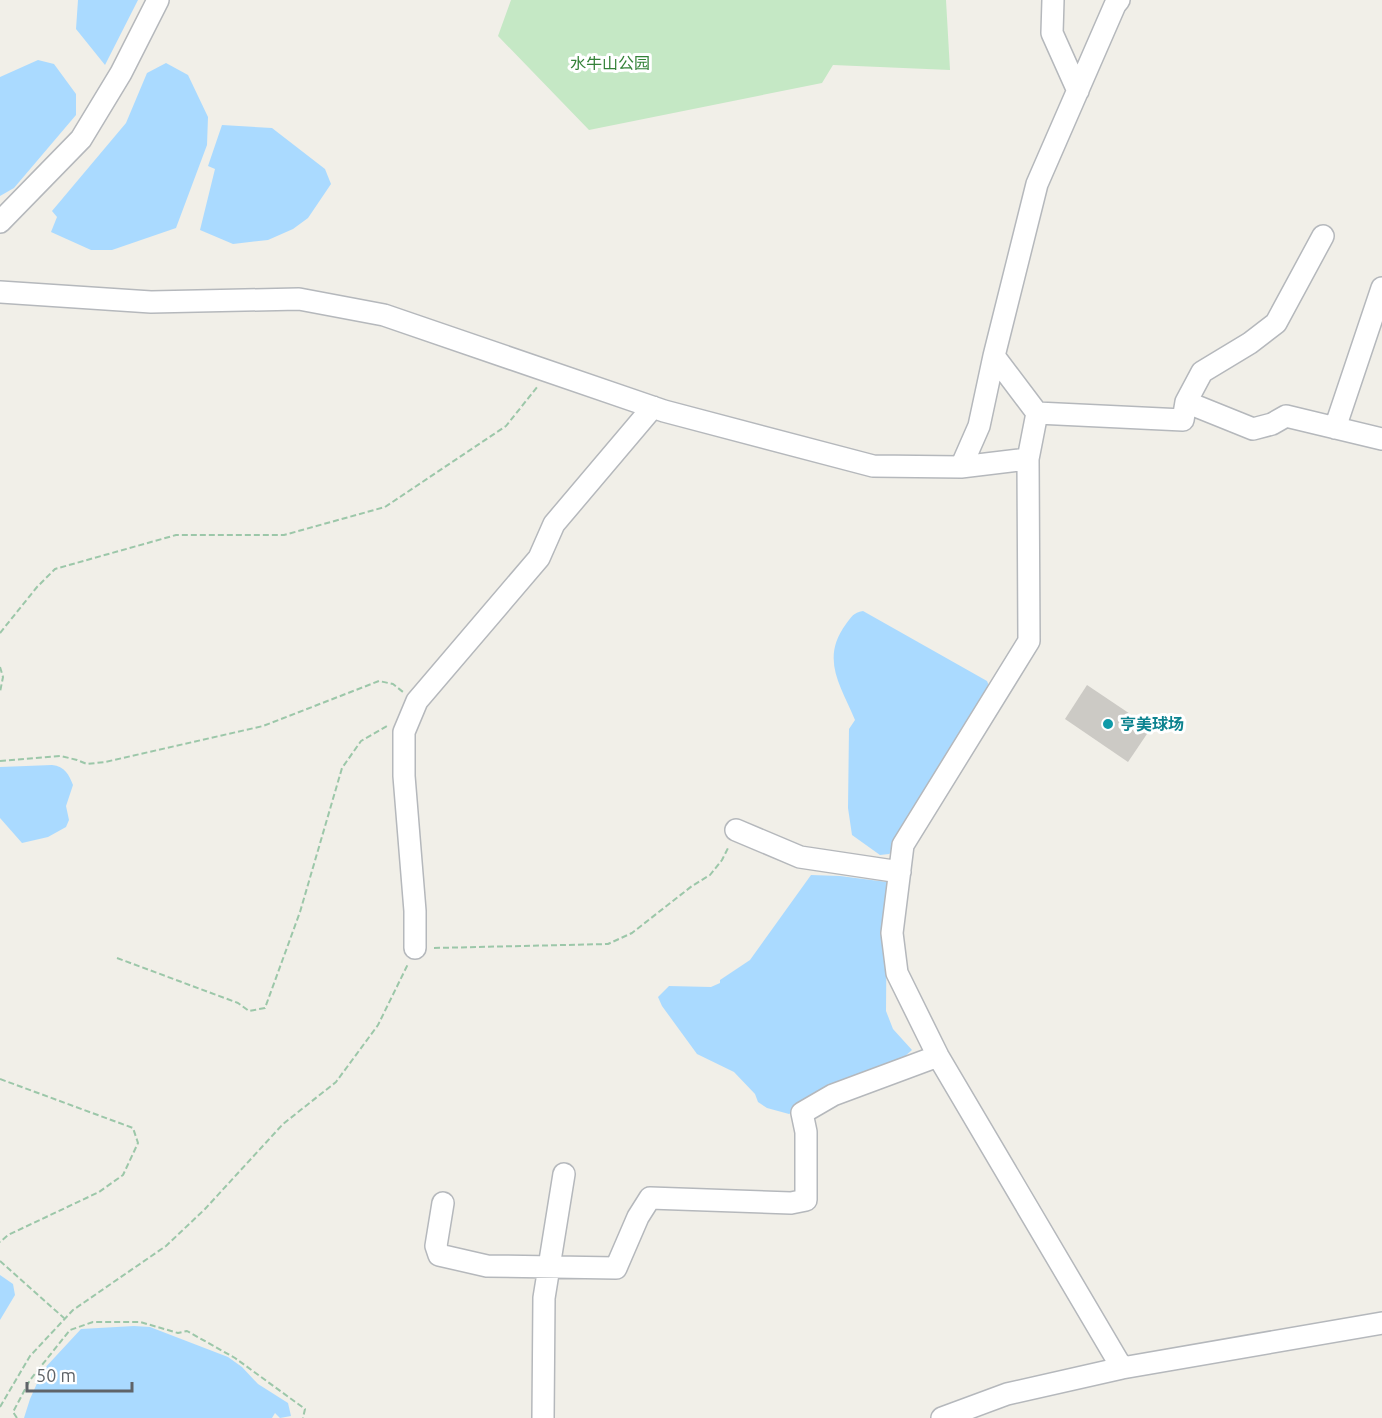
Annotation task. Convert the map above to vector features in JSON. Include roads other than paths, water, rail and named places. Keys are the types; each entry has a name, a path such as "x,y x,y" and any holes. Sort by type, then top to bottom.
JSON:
{"street":[{"path":"0,222 81,139 121,73 158,0"},
{"path":"1053,0 1052,33 1078,91"},
{"path":"961,467 980,426 994,356 1037,184 1119,0"},
{"path":"1037,413 1183,420 1186,402 1202,372 1250,343 1276,323 1323,236"},
{"path":"1335,428 1382,288"},
{"path":"0,292 151,302 299,299 384,315 653,407 873,466 961,467 1028,459"},
{"path":"994,356 1037,413 1028,459 1029,641 903,845 892,933 897,973 938,1056 1122,1368"},
{"path":"1186,402 1253,429 1272,424 1286,416 1382,439"},
{"path":"415,948 415,911 404,776 405,732 415,706 539,558 554,524 653,407"},
{"path":"736,830 800,857 900,872"},
{"path":"443,1203 436,1246 439,1256 487,1266 616,1268 638,1217 650,1198 791,1203 806,1200 806,1132 802,1113 833,1095 938,1056"},
{"path":"543,1418 544,1298 564,1174"},
{"path":"942,1418 1007,1394 1122,1368 1382,1323"}],"water":[{"path":"78,0 138,0 105,65 76,29"},
{"path":"38,60 54,64 76,94 76,115 14,188 0,196 0,77"},
{"path":"166,63 188,75 208,117 207,145 176,228 112,250 91,250 51,232 57,217 52,211 126,123 147,73"},
{"path":"222,125 272,128 325,169 331,184 308,218 293,229 268,240 233,244 200,230 215,169 208,166"},
{"path":"863,611 987,681 992,693 897,848 889,854 880,855 852,835 848,808 849,729 855,720 839,684 834,661 834,649 838,637 851,617"},
{"path":"52,765 63,769 73,785 66,806 69,820 66,827 48,837 22,843 0,818 0,767"},
{"path":"811,875 887,882 886,1011 893,1029 912,1050 903,1058 789,1114 767,1108 758,1102 755,1094 734,1072 697,1054 658,997 669,986 711,987 720,983 720,980 750,960"},
{"path":"0,1275 13,1284 15,1295 0,1320"},
{"path":"150,1327 228,1357 242,1367 258,1384 288,1403 291,1416 280,1418 275,1413 272,1418 24,1418 43,1370 81,1329"}],"place":[{"name":"亨美球场","path":"1108,724"}],"park label":[{"name":"水牛山公园","path":"610,63"}]}
